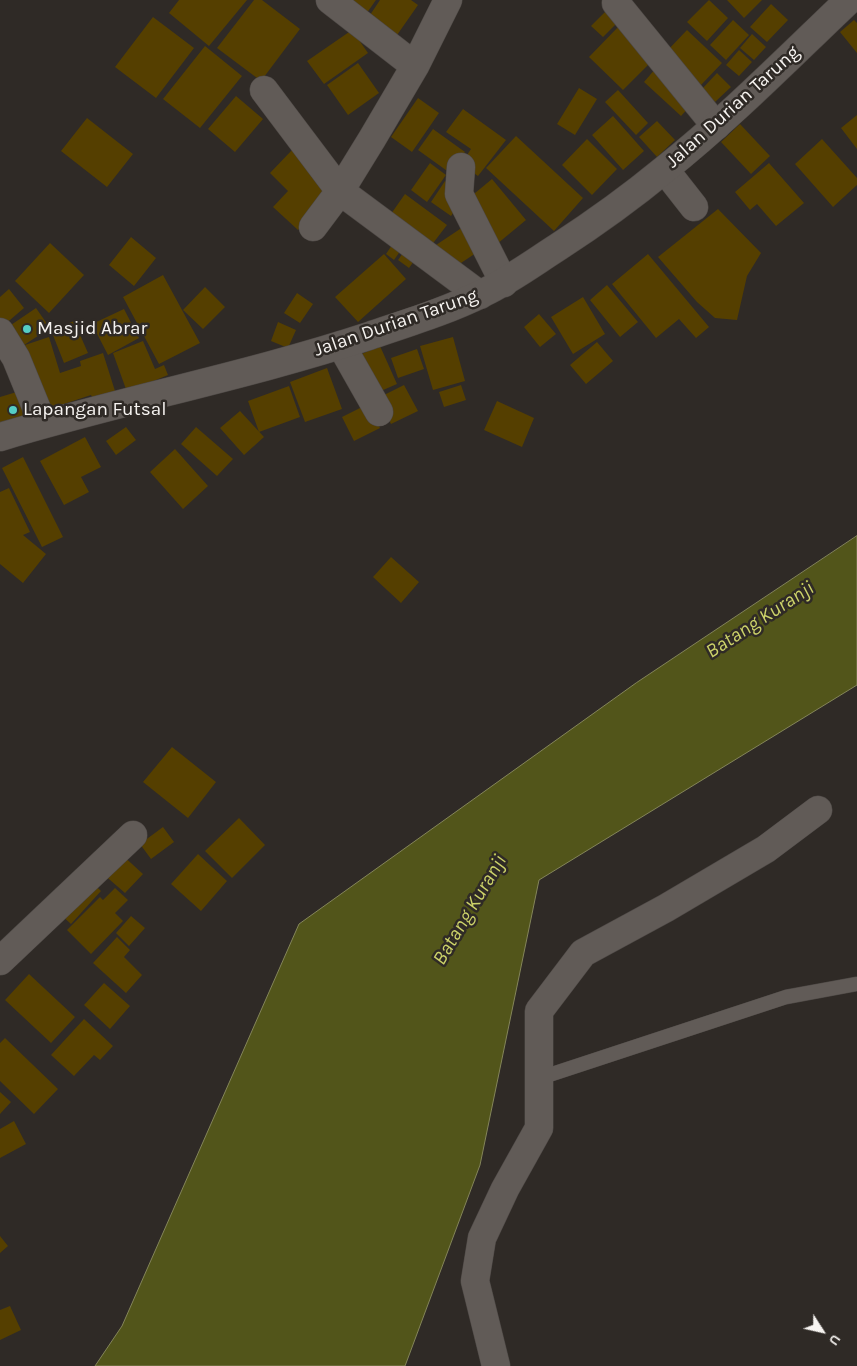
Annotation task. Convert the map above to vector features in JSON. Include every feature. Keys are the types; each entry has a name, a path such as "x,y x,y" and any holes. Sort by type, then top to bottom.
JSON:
{"street":[{"path":"330,0 415,66"},
{"path":"313,227 340,192 415,66 448,0"},
{"name":"Jalan Durian Tarung","path":"0,437 43,424 221,380 341,345 415,321 480,295 504,283 589,226 665,170 716,126 849,0"},
{"path":"616,3 716,126"},
{"path":"264,90 340,192 480,295"},
{"path":"461,168 459,194 504,283"},
{"path":"665,170 694,207"},
{"path":"0,332 16,358 43,424"},
{"path":"341,345 379,412"},
{"path":"496,1366 475,1281 482,1238 505,1189 539,1128 540,1011 582,953 666,908 766,849 818,810"},
{"path":"0,961 133,835"}],"lane":[{"path":"540,1078 786,997 857,984"}],"water":[{"name":"Batang Kuranji","path":"857,536 857,685 539,880 480,1165 405,1366 95,1366 122,1326 299,924 636,683"}],"building":[{"path":"179,0 247,0 209,46 169,13"},
{"path":"254,0 262,0 300,29 261,81 217,48"},
{"path":"344,0 376,0 364,17"},
{"path":"380,0 411,0 418,5 395,38 368,18"},
{"path":"709,0 728,18 707,41 687,22"},
{"path":"727,0 762,0 744,18"},
{"path":"771,4 788,20 767,42 750,27"},
{"path":"607,10 618,22 603,37 591,26"},
{"path":"153,17 194,48 156,98 115,67"},
{"path":"733,20 749,35 726,60 710,45"},
{"path":"854,20 857,23 857,53 840,32"},
{"path":"620,25 654,59 623,90 589,57"},
{"path":"352,30 368,53 324,84 307,61"},
{"path":"687,30 722,63 701,85 666,52"},
{"path":"752,34 766,47 754,60 740,48"},
{"path":"205,46 242,76 200,128 163,99"},
{"path":"739,50 752,62 739,76 726,65"},
{"path":"358,63 379,93 348,115 327,85"},
{"path":"656,68 694,102 681,116 644,82"},
{"path":"717,73 731,87 715,102 702,89"},
{"path":"579,88 597,99 575,135 557,124"},
{"path":"618,90 648,123 636,135 605,102"},
{"path":"236,96 263,119 235,152 208,129"},
{"path":"418,98 439,113 412,152 391,137"},
{"path":"463,109 506,140 478,176 461,164 471,149 446,132"},
{"path":"857,115 857,149 841,128"},
{"path":"613,116 644,151 623,170 592,135"},
{"path":"87,118 133,154 107,187 61,151"},
{"path":"657,121 675,140 657,157 639,137"},
{"path":"740,124 770,156 751,174 721,142"},
{"path":"433,129 465,152 450,173 418,150"},
{"path":"516,136 583,198 554,231 486,168"},
{"path":"587,139 617,169 592,195 562,165"},
{"path":"822,139 857,178 857,185 833,207 795,164"},
{"path":"292,150 335,190 298,230 273,207 288,191 270,173"},
{"path":"430,163 446,175 427,202 411,190"},
{"path":"769,163 804,203 776,226 757,204 750,210 735,192"},
{"path":"492,179 526,220 497,244 463,203"},
{"path":"445,181 457,189 461,202 451,216 431,202"},
{"path":"405,194 447,225 427,251 386,221"},
{"path":"718,209 761,253 747,276 737,320 715,318 697,302 658,257"},
{"path":"466,225 482,249 452,269 436,245"},
{"path":"131,237 156,258 134,286 109,265"},
{"path":"50,243 84,275 49,313 15,281"},
{"path":"392,245 401,250 394,260 386,254"},
{"path":"407,247 419,254 409,268 398,260"},
{"path":"384,254 406,279 358,322 335,297"},
{"path":"648,254 709,327 696,338 679,319 656,338 612,284"},
{"path":"163,275 200,343 159,364 123,297"},
{"path":"607,285 638,322 620,337 590,300"},
{"path":"205,287 225,307 203,329 183,310"},
{"path":"9,289 24,308 3,326 0,322 0,297"},
{"path":"297,293 313,304 300,323 284,313"},
{"path":"583,297 605,334 573,354 551,317"},
{"name":"Masjid Abrar","path":"36,308 50,328 18,349 5,329"},
{"path":"124,309 139,338 108,355 92,324"},
{"path":"539,314 556,334 540,347 524,327"},
{"path":"74,321 88,353 64,363 51,330"},
{"path":"278,322 296,330 288,348 271,341"},
{"path":"49,337 60,373 81,366 80,361 103,353 115,391 93,399 91,395 43,411 36,379 25,345"},
{"path":"453,337 465,381 433,390 420,346"},
{"path":"143,341 155,369 164,365 168,375 127,392 113,353"},
{"path":"597,342 613,361 586,384 570,365"},
{"path":"380,346 397,384 374,394 357,356"},
{"path":"417,349 424,369 398,378 391,358"},
{"path":"327,368 342,409 305,422 290,382"},
{"path":"404,385 418,411 391,424 378,398"},
{"path":"461,385 466,400 444,407 439,392"},
{"path":"289,386 300,417 259,432 248,401"},
{"name":"Lapangan Futsal","path":"20,391 29,423 0,432 0,397"},
{"path":"497,401 534,418 522,447 484,430"},
{"path":"368,404 380,428 354,441 342,417"},
{"path":"240,411 264,437 244,455 220,428"},
{"path":"126,427 136,440 116,455 106,441"},
{"path":"196,427 233,459 217,476 181,444"},
{"path":"85,437 101,467 81,477 89,492 64,505 40,461"},
{"path":"175,449 208,486 183,509 150,472"},
{"path":"23,457 63,537 42,547 2,468"},
{"path":"9,488 30,532 23,535 46,554 23,583 0,564 0,492"},
{"path":"391,557 419,582 401,603 373,577"},
{"path":"172,747 216,782 188,818 143,782"},
{"path":"239,818 265,845 232,878 205,851"},
{"path":"163,827 174,842 151,859 140,844"},
{"path":"120,853 143,874 125,893 102,873"},
{"path":"198,854 227,881 201,911 171,884"},
{"path":"91,881 101,891 71,924 60,914"},
{"path":"115,888 128,900 115,913 123,921 91,954 67,930 100,897 103,900"},
{"path":"131,916 145,928 129,946 116,933"},
{"path":"117,937 130,950 124,957 142,975 126,993 93,963"},
{"path":"29,974 75,1017 51,1043 5,1000"},
{"path":"104,983 130,1006 110,1029 84,1005"},
{"path":"84,1019 113,1046 100,1060 94,1055 74,1076 51,1055"},
{"path":"5,1038 58,1089 34,1114 0,1081 0,1043"},
{"path":"0,1092 11,1102 0,1114"},
{"path":"14,1121 26,1144 0,1158 0,1129"},
{"path":"0,1236 8,1246 0,1253"},
{"path":"10,1306 21,1330 0,1340 0,1310"}],"place":[{"name":"Masjid Abrar","path":"27,329"},
{"name":"Lapangan Futsal","path":"13,410"}]}
